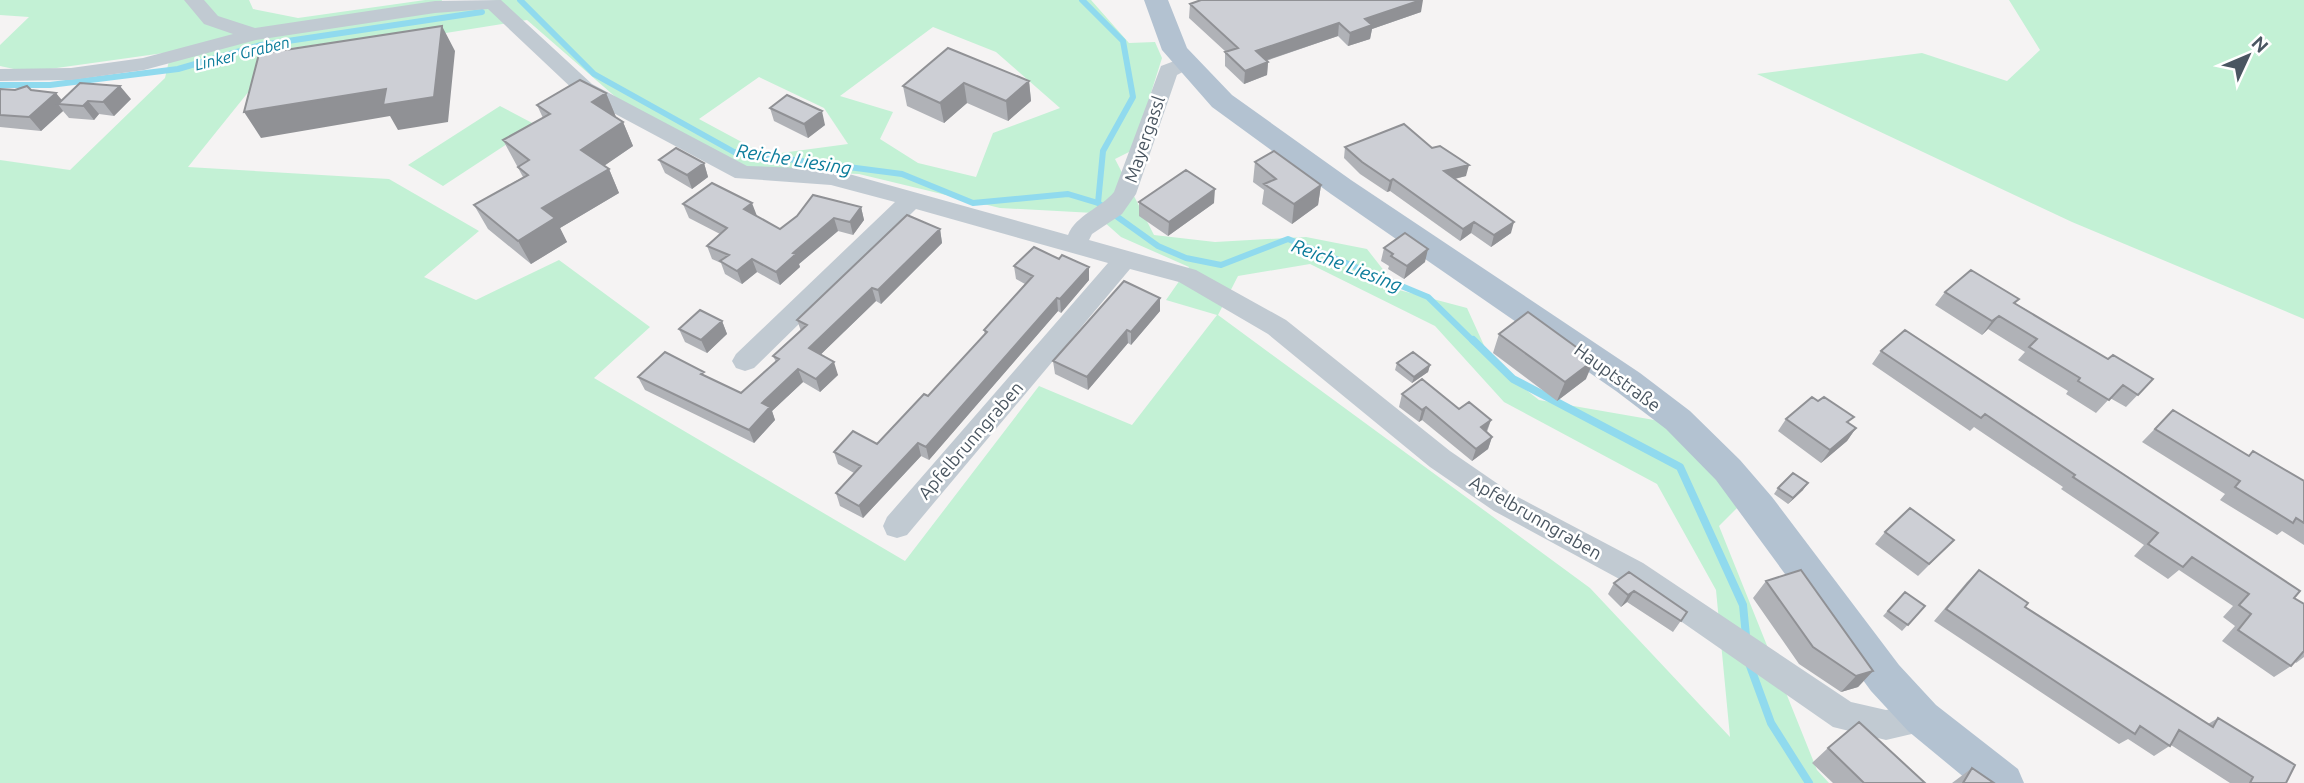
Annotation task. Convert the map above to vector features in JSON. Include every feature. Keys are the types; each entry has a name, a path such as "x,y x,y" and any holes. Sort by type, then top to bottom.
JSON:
{"main road":[{"name":"Hauptstraße","path":"1156,0 1169,38 1185,62 1222,101 1628,382 1678,420 1728,470 1854,639 1922,718 2003,783"}],"street":[{"path":"194,0 211,20 254,34"},
{"name":"Apfelbrunngraben","path":"254,34 435,7 493,3 584,89 734,169 755,174 831,177 1187,276 1277,327 1461,474 1504,503 1633,572 1843,716 1886,725 1922,718"},
{"path":"0,75 71,74 144,64 254,34"},
{"name":"Mayergassl","path":"1075,246 1082,229 1114,208 1125,194 1168,71 1185,62"},
{"path":"746,361 911,200"},
{"name":"Apfelbrunngraben","path":"897,526 1125,259"}],"green space":[{"path":"0,0 249,0 253,9 298,18 425,0 442,0 439,11 496,0 1091,0 1129,43 1155,42 1162,58 1133,150 1115,159 1154,235 1215,242 1306,237 1367,249 1399,290 1467,308 1492,363 1539,400 1660,421 1711,464 1737,508 1719,526 1817,770 1829,783 0,783 0,160 70,170 165,78 171,52 28,72 0,66 0,45 29,17 0,15","holes":["527,20 619,100 747,169 859,174 1000,208 1094,213 1121,237 1189,267 1166,300 1217,315 1132,425 1039,386 905,561 594,378 650,327 559,260 476,300 424,277 479,231 389,179 188,167 283,49 358,39 358,47","933,27 996,52 1060,108 993,133 976,177 918,163 880,139 893,112 840,96","759,77 824,108 848,144 766,155 699,119","1310,264 1435,326 1504,402 1657,484 1716,590 1730,737 1590,588 1218,315 1238,276"]},
{"path":"2009,0 2304,0 2304,319 2072,222 1757,74 1922,53 2007,81 2040,50"},
{"path":"500,106 536,125 443,186 408,165"}],"building":[{"path":"1201,0 1421,0 1365,19 1372,25 1350,33 1339,23 1256,51 1268,62 1245,71 1225,52 1238,48 1190,4"},
{"path":"442,26 434,97 383,105 386,89 244,112 259,54"},
{"path":"948,48 1029,81 1006,101 964,83 940,103 903,86"},
{"path":"580,80 606,93 592,102 623,122 581,150 609,169 542,208 555,218 518,241 474,205 528,175 518,167 529,160 503,140 550,114 537,105"},
{"path":"80,83 120,86 103,102 88,101 83,106 58,104"},
{"path":"27,86 31,90 56,93 29,117 0,115 0,89 15,90"},
{"path":"787,95 822,111 804,124 770,108"},
{"path":"1404,124 1432,148 1440,146 1469,165 1444,171 1514,222 1494,235 1474,222 1463,229 1393,179 1390,181 1362,162 1345,147"},
{"path":"676,148 704,163 687,175 659,160"},
{"path":"1274,151 1321,185 1294,204 1264,184 1276,179 1255,162"},
{"path":"1186,170 1215,189 1169,222 1139,202"},
{"path":"712,183 752,203 744,209 780,229 797,216 813,195 861,207 850,222 834,218 793,253 796,254 776,272 752,259 737,271 720,261 729,255 707,246 727,228 683,204"},
{"path":"907,215 940,229 878,290 872,288 809,348 834,362 816,379 798,369 762,403 770,407 749,430 638,377 665,352 704,372 701,374 741,393 779,359 773,356 807,325 797,320"},
{"path":"1405,233 1428,249 1407,266 1384,248"},
{"path":"1034,247 1059,259 1062,255 1089,267 1060,299 1057,298 926,447 918,443 859,506 836,493 861,466 834,452 853,431 877,444 924,394 928,396 987,332 984,330 1033,276 1014,266"},
{"path":"1971,270 2019,299 2014,303 2108,359 2113,355 2153,379 2138,395 2123,385 2109,400 2078,381 2080,378 2029,347 2037,339 1999,316 1992,321 1945,292"},
{"path":"1124,281 1160,298 1131,332 1127,330 1087,377 1053,361"},
{"path":"700,310 722,321 701,340 679,329"},
{"path":"1528,312 1594,360 1565,382 1499,334"},
{"path":"1905,330 2300,591 2294,598 2304,604 2304,651 2291,666 2238,630 2251,614 2239,605 2249,594 2192,557 2183,567 2148,544 2158,533 1985,414 1981,418 1881,351"},
{"path":"1413,352 1430,365 1414,377 1397,363"},
{"path":"1422,379 1459,409 1469,402 1491,420 1481,427 1492,437 1476,449 1426,407 1422,410 1402,394"},
{"path":"1812,397 1818,401 1824,397 1854,417 1847,422 1856,428 1830,450 1786,419"},
{"path":"2173,410 2249,456 2253,451 2304,481 2304,523 2296,518 2293,523 2235,487 2240,481 2155,429"},
{"path":"1793,473 1808,483 1793,498 1778,488"},
{"path":"1910,508 1954,540 1929,564 1885,532"},
{"path":"1801,570 1873,671 1856,676 1813,647 1766,581"},
{"path":"1979,570 2028,603 2025,607 2213,727 2218,718 2295,765 2286,783 2250,783 2253,777 2179,730 2170,746 2140,726 2135,734 1946,609"},
{"path":"1629,572 1687,612 1681,621 1634,591 1628,595 1614,583"},
{"path":"1905,592 1925,606 1908,625 1888,611"},
{"path":"1859,722 1925,783 1864,783 1828,748"},
{"path":"1972,768 1994,783 1963,783"}],"waterway":[{"name":"Reiche Liesing","path":"520,0 594,74 734,152 902,174 973,203 1068,194 1098,203"},
{"path":"1082,0 1123,41 1133,97 1103,151 1098,203"},
{"name":"Linker Graben","path":"0,85 50,85 178,69 261,45 482,12"},
{"name":"Reiche Liesing","path":"1098,203 1158,246 1186,258 1221,265 1288,239 1428,297 1474,342"},
{"name":"Reiche Liesing","path":"1473,340 1513,379 1680,467 1743,605 1746,636"},
{"name":"Reiche Liesing","path":"1749,663 1771,723 1809,783"}]}
